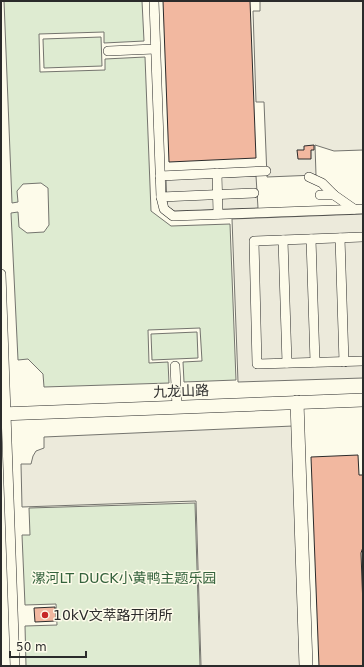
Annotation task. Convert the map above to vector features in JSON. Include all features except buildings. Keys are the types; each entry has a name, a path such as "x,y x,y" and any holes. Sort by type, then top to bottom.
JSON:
{"street":[{"path":"154,1 160,196 164,209 173,216 358,209"},
{"path":"108,51 155,49"},
{"path":"160,176 266,171"},
{"path":"217,173 218,214"},
{"path":"309,177 322,183 334,195 358,209"},
{"path":"160,196 254,193"},
{"path":"320,195 334,195"},
{"path":"363,237 254,241 257,364 363,361"},
{"path":"340,238 344,362"},
{"path":"311,239 315,362"},
{"path":"282,240 288,363"},
{"path":"1,274 3,414 15,666"},
{"path":"175,366 177,407"},
{"name":"九龙山路","path":"3,414 363,400"},
{"path":"297,402 306,666"}],"green space":[{"path":"4,1 142,1 144,41 104,43 104,32 39,34 40,72 105,70 105,59 145,57 151,211 171,226 230,224 236,380 184,382 183,362 202,361 200,328 148,330 149,363 168,362 169,383 44,387 43,374 28,359 18,360 11,213 18,212 19,227 27,233 44,232 49,225 48,188 41,183 23,184 17,191 18,202 12,203"},
{"path":"101,37 102,66 44,68 43,39"},
{"path":"197,332 198,358 152,360 151,334"},
{"name":"漯河LT DUCK小黄鸭主题乐园","path":"195,503 200,666 26,666 25,626 57,625 56,604 25,605 22,535 30,535 29,508"}],"shaded area":[{"path":"260,1 363,1 363,150 334,151 315,145 316,175 267,177 264,102 256,102 253,11 260,11"},
{"path":"256,176 258,208 174,211 167,206 166,179"},
{"path":"363,214 363,378 238,382 232,219"},
{"path":"293,426 300,666 201,666 196,501 22,507 21,464 31,464 36,451 44,448 44,437"}],"place":[{"name":"10kV文萃路开闭所","path":"45,615"}]}
